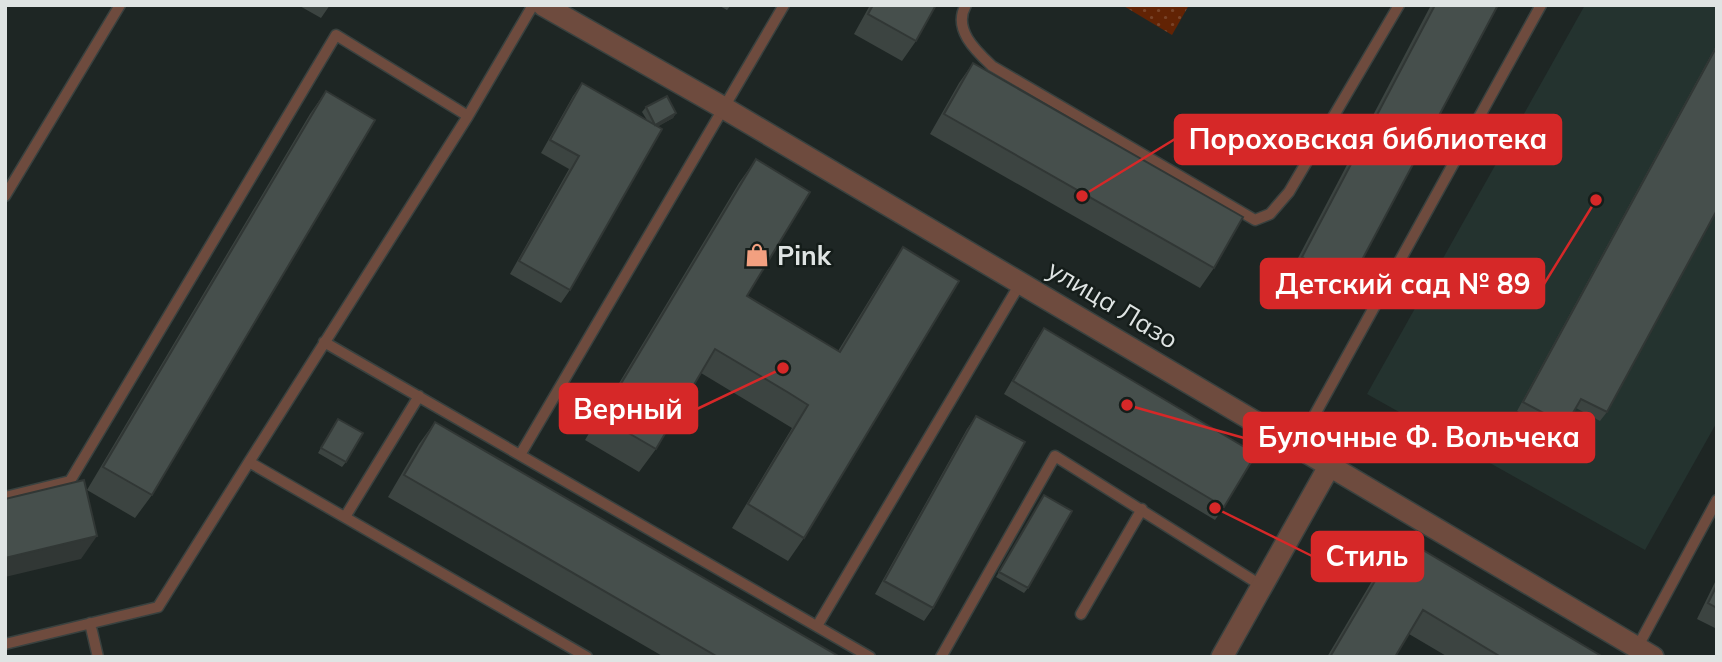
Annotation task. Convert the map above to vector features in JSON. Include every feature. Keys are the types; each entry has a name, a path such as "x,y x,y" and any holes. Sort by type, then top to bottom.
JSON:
{"street":[{"name":"улица Лазо","path":"543,5 724,107 1645,652"},
{"path":"1222,657 1330,465"}],"lane":[{"path":"5,196 120,5"},
{"path":"5,644 158,607 468,116 533,5"},
{"path":"520,455 784,5"},
{"path":"966,5 962,11 967,42 992,66 1255,220 1270,214 1289,192 1399,5"},
{"path":"1298,445 1541,5"},
{"path":"5,497 70,481 336,35 468,116"},
{"path":"817,626 1021,282"},
{"path":"324,342 870,657"},
{"path":"345,517 419,396"},
{"path":"941,657 1055,456 1262,586"},
{"path":"249,461 587,657"},
{"path":"1645,652 1717,500"},
{"path":"1081,614 1142,509"},
{"path":"90,623 98,657"}],"shaded area":[{"path":"1122,5 1189,5 1172,35"},
{"path":"1585,5 1717,5 1717,422 1645,550 1367,394"}],"building":[{"path":"873,5 936,5 916,41 868,14"},
{"path":"1435,5 1498,5 1347,288 1302,257"},
{"path":"1717,46 1717,210 1607,412 1581,399 1566,425 1523,402"},
{"path":"973,63 1243,217 1214,268 944,114"},
{"path":"582,83 662,129 570,290 519,261 579,156 550,140"},
{"path":"326,91 375,120 152,495 103,467"},
{"path":"667,96 676,113 655,125 646,107"},
{"path":"756,159 810,192 747,296 840,352 903,247 959,281 804,538 748,504 808,405 789,393 715,349 656,449 601,417"},
{"path":"1044,328 1256,454 1224,507 1013,381"},
{"path":"976,416 1025,442 933,608 884,581"},
{"path":"338,419 363,433 346,462 321,448"},
{"path":"435,422 840,657 718,657 404,475"},
{"path":"84,480 97,536 5,558 5,499"},
{"path":"1044,495 1072,511 1028,588 999,572"},
{"path":"1401,537 1603,657 1501,657 1423,610 1395,657 1330,657"},
{"path":"1717,585 1717,608 1708,603"}],"place":[{"name":"Пороховская библиотека","path":"1082,196"},
{"name":"Детский сад № 89","path":"1596,200"},
{"name":"Pink","path":"757,255"},
{"name":"Верный","path":"783,368"},
{"name":"Булочные Ф. Вольчека","path":"1127,405"},
{"name":"Стиль","path":"1215,508"}]}
